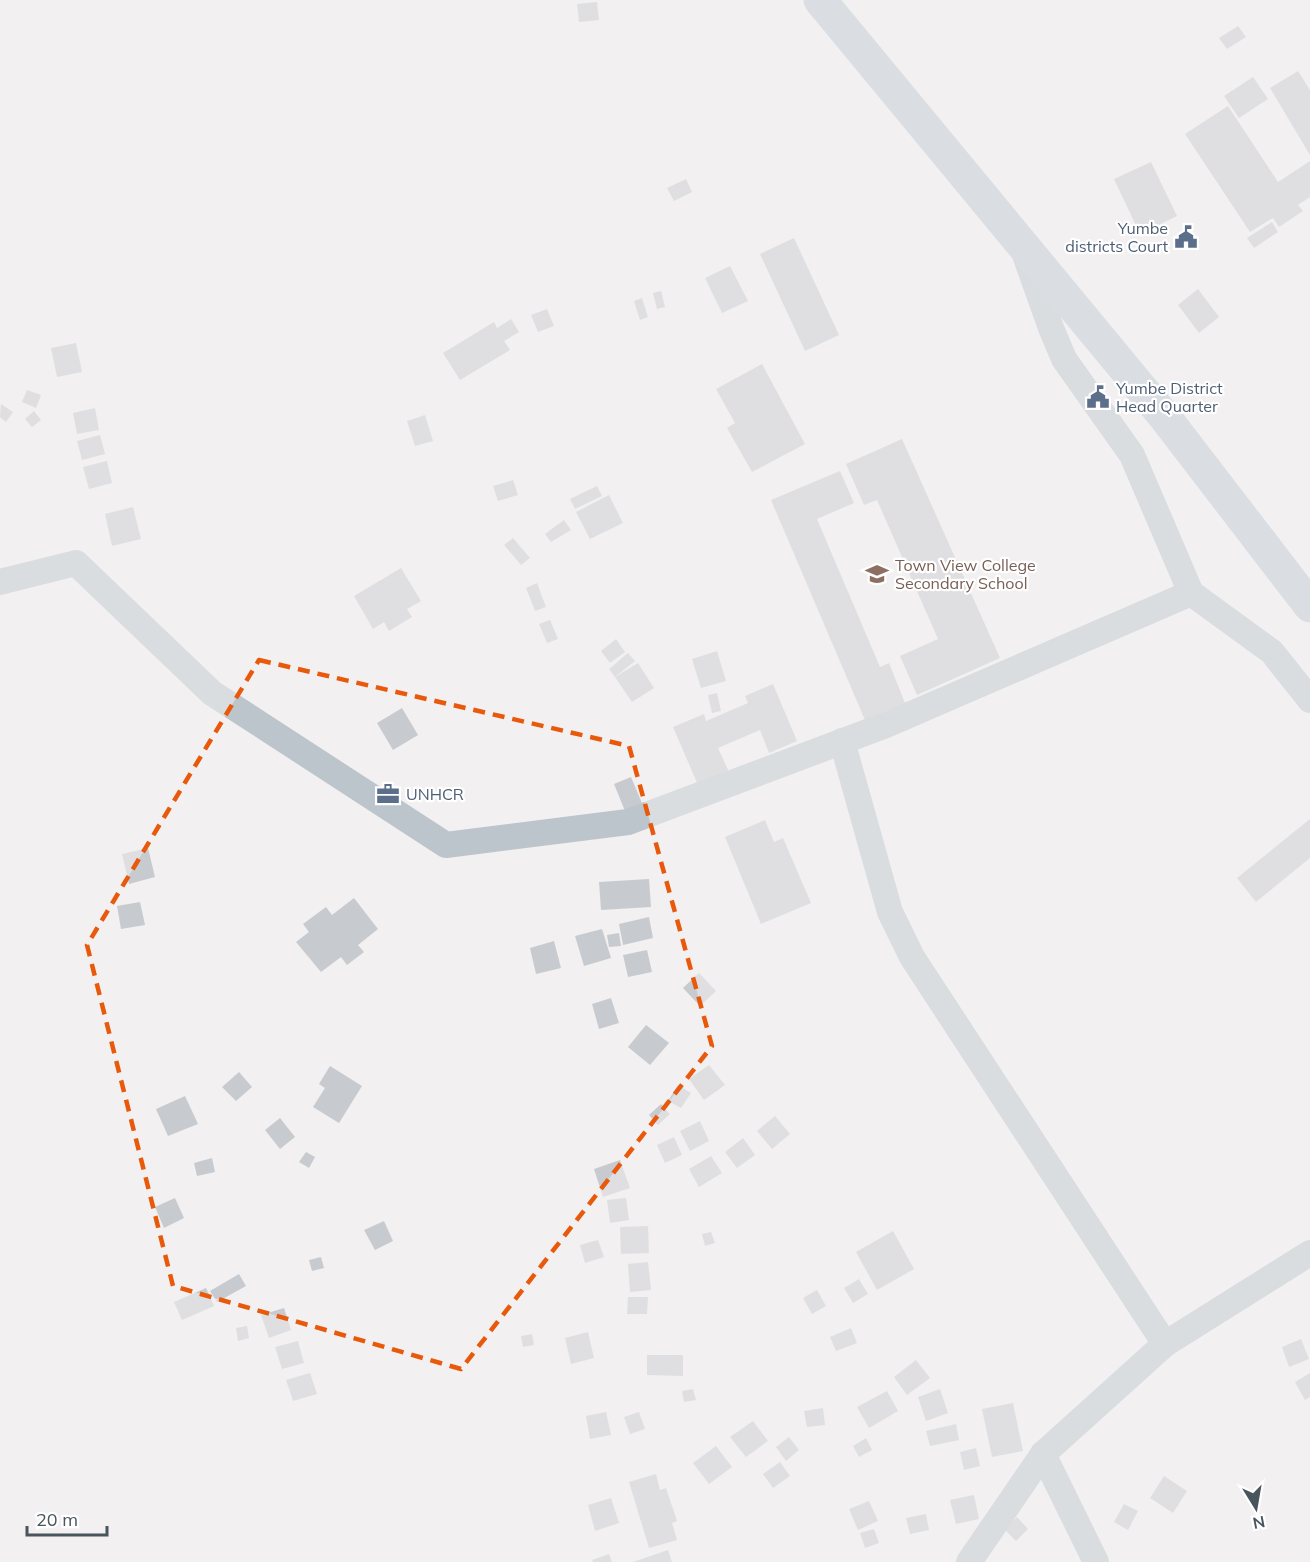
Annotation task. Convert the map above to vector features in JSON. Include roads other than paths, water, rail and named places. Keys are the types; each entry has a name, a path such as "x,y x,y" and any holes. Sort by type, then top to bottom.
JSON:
{"main road":[{"path":"830,3 1022,244 1164,416 1310,606"}],"street":[{"path":"1022,244 1064,359 1132,455 1191,593 1272,652 1310,700"},
{"path":"0,582 76,563 212,693 446,845 628,822 886,725 1191,593"},
{"path":"842,741 890,912 912,957 1164,1344"},
{"path":"969,1562 1043,1454 1164,1344 1310,1253"},
{"path":"1043,1454 1096,1562"}],"place":[{"name":"Yumbe districts Court","path":"1186,237"},
{"name":"Yumbe District Head Quarter","path":"1098,397"},
{"name":"Town View College Secondary School","path":"877,574"},
{"name":"UNHCR","path":"388,794"}]}
